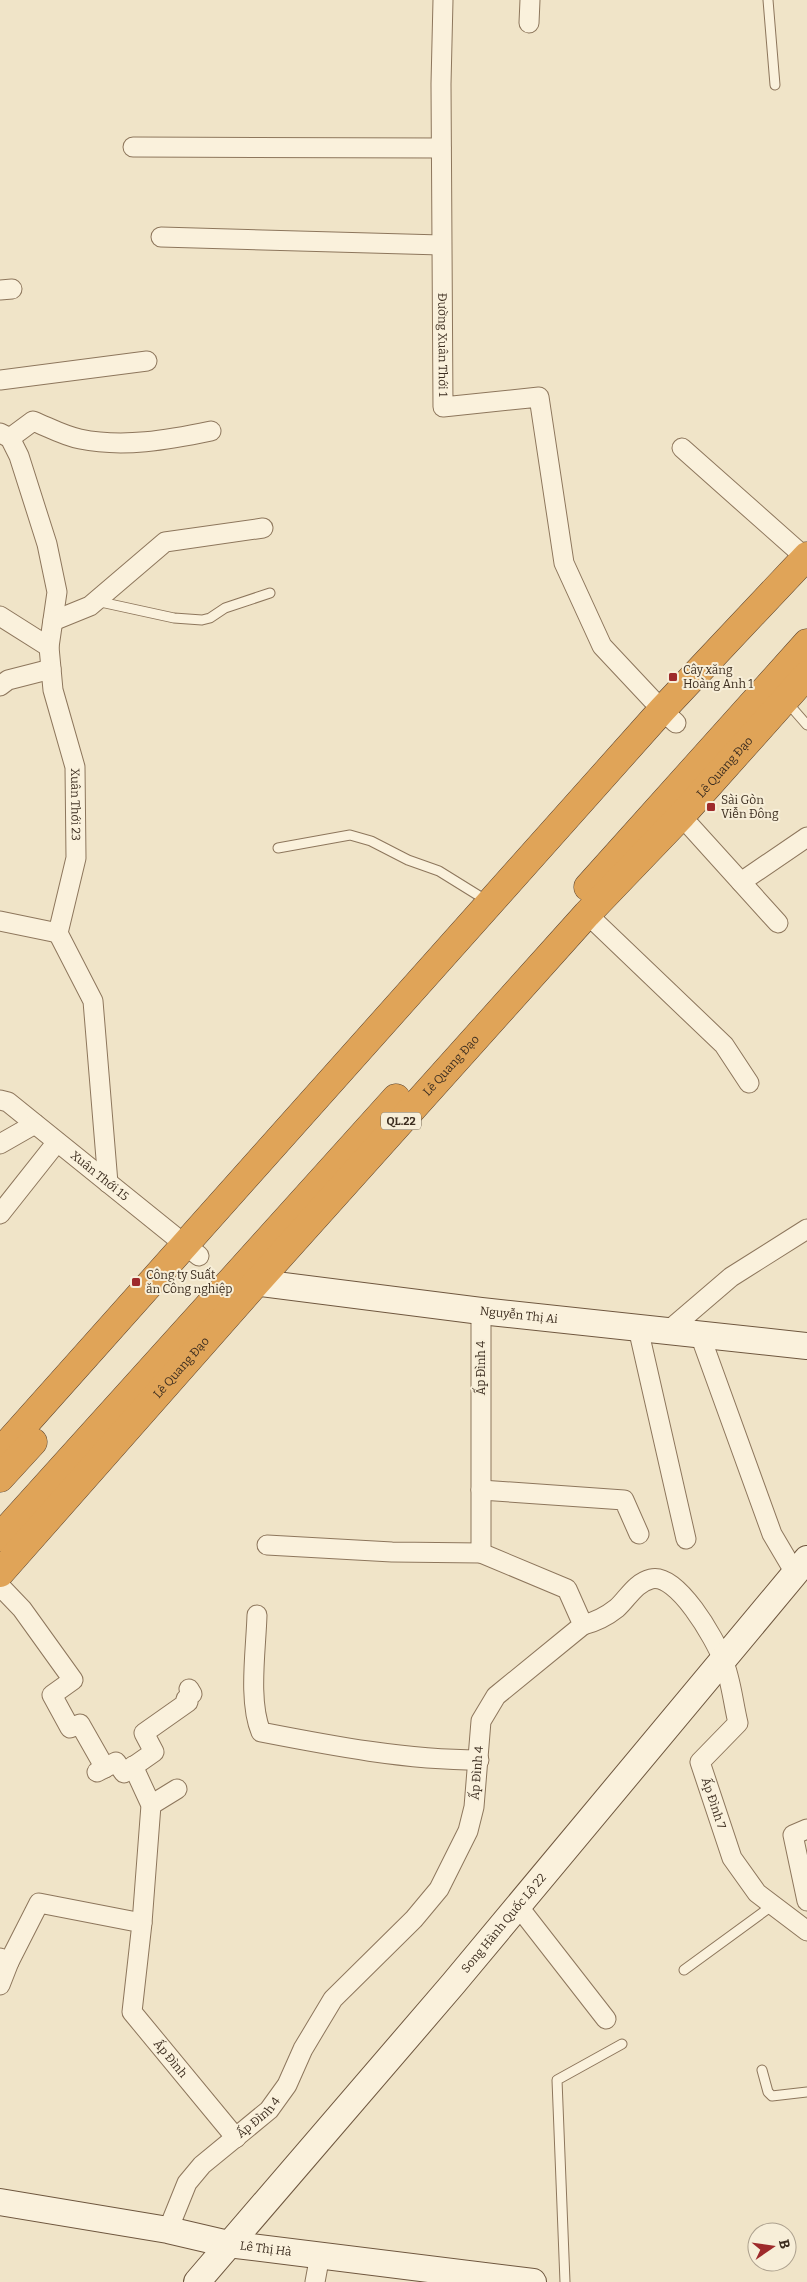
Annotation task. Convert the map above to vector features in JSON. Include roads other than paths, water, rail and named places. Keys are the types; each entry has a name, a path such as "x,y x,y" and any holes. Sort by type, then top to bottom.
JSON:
{"highway":[{"path":"0,1452 192,1251 807,564"},
{"name":"Lê Quang Đạo","path":"0,1537 243,1282 587,914 807,643"},
{"name":"Lê Quang Đạo","path":"0,1572 243,1282 674,808 807,675"},
{"path":"0,1478 491,903 669,717"}],"street":[{"name":"Đường Xuân Thới 1","path":"443,0 441,148 442,407 539,397 564,563 602,646 669,717"},
{"path":"529,23 530,0"},
{"path":"133,148 441,148"},
{"path":"161,237 442,245"},
{"path":"0,380 147,361"},
{"path":"5,435 33,422 78,439 113,443 168,440 211,431"},
{"name":"Xuân Thới 23","path":"5,435 19,456 47,544 56,592 49,647 53,690 75,767 76,858 58,933"},
{"path":"682,448 807,564"},
{"path":"53,621 90,606 165,542 263,528"},
{"path":"0,616 49,647"},
{"path":"0,686 8,680 51,669"},
{"path":"674,808 778,922"},
{"path":"741,882 807,837"},
{"path":"587,914 724,1045 749,1082"},
{"path":"0,922 58,933 93,1001 108,1183"},
{"name":"Xuân Thới 15","path":"0,1100 8,1102 192,1251"},
{"path":"0,1144 35,1124"},
{"path":"0,1214 57,1142"},
{"path":"668,1331 731,1277 807,1229"},
{"name":"Nguyễn Thị Ai","path":"243,1282 481,1311 807,1346"},
{"name":"Ấp Đình 4","path":"481,1311 481,1553"},
{"path":"638,1328 686,1539"},
{"path":"700,1335 772,1534 801,1566"},
{"path":"481,1490 624,1500 639,1534"},
{"path":"267,1545 392,1552 481,1553 567,1588 583,1625"},
{"name":"Song Hành Quốc Lộ 22","path":"197,2282 518,1906 801,1566"},
{"name":"Ấp Đình 4","path":"168,2230 187,2183 202,2165 269,2110 288,2085 303,2049 333,1999 414,1919 439,1889 468,1831 474,1807 482,1721 496,1696 583,1625 602,1618 617,1607 640,1584 652,1578 665,1580 688,1600 723,1660"},
{"path":"0,1586 22,1609 73,1680 52,1696 70,1728 80,1724 101,1770 116,1762 124,1773 154,1752 144,1733 188,1702 186,1699 192,1694 189,1689"},
{"path":"257,1615 254,1678 256,1719 262,1732 322,1745 376,1752 450,1760 479,1760"},
{"name":"Ấp Đình 7","path":"723,1660 738,1722 700,1762 732,1858 757,1893 807,1931"},
{"path":"133,1766 151,1805 176,1789"},
{"name":"Ấp Đình","path":"151,1805 142,1923 132,2012 236,2138"},
{"path":"807,1829 793,1834 807,1901"},
{"path":"0,1986 4,1960 39,1903 142,1923"},
{"path":"518,1906 606,2018"},
{"name":"Lê Thị Hà","path":"0,2202 168,2230 228,2244 533,2282"},
{"path":"315,2282 320,2255"}],"lane":[{"path":"768,0 775,85"},
{"path":"96,601 174,618 202,620 225,608 270,593"},
{"path":"785,699 807,725"},
{"path":"278,848 350,835 371,841 408,860 439,871 491,903"},
{"path":"684,1970 773,1904"},
{"path":"565,2282 557,2080 622,2044"},
{"path":"762,2070 768,2092 772,2096 807,2092"}],"place":[{"name":"Cây xăng Hoàng Anh 1","path":"673,677"},
{"name":"Sài Gòn Viễn Đông","path":"711,807"},
{"name":"Công ty Suất ăn Công nghiệp","path":"136,1282"}]}
